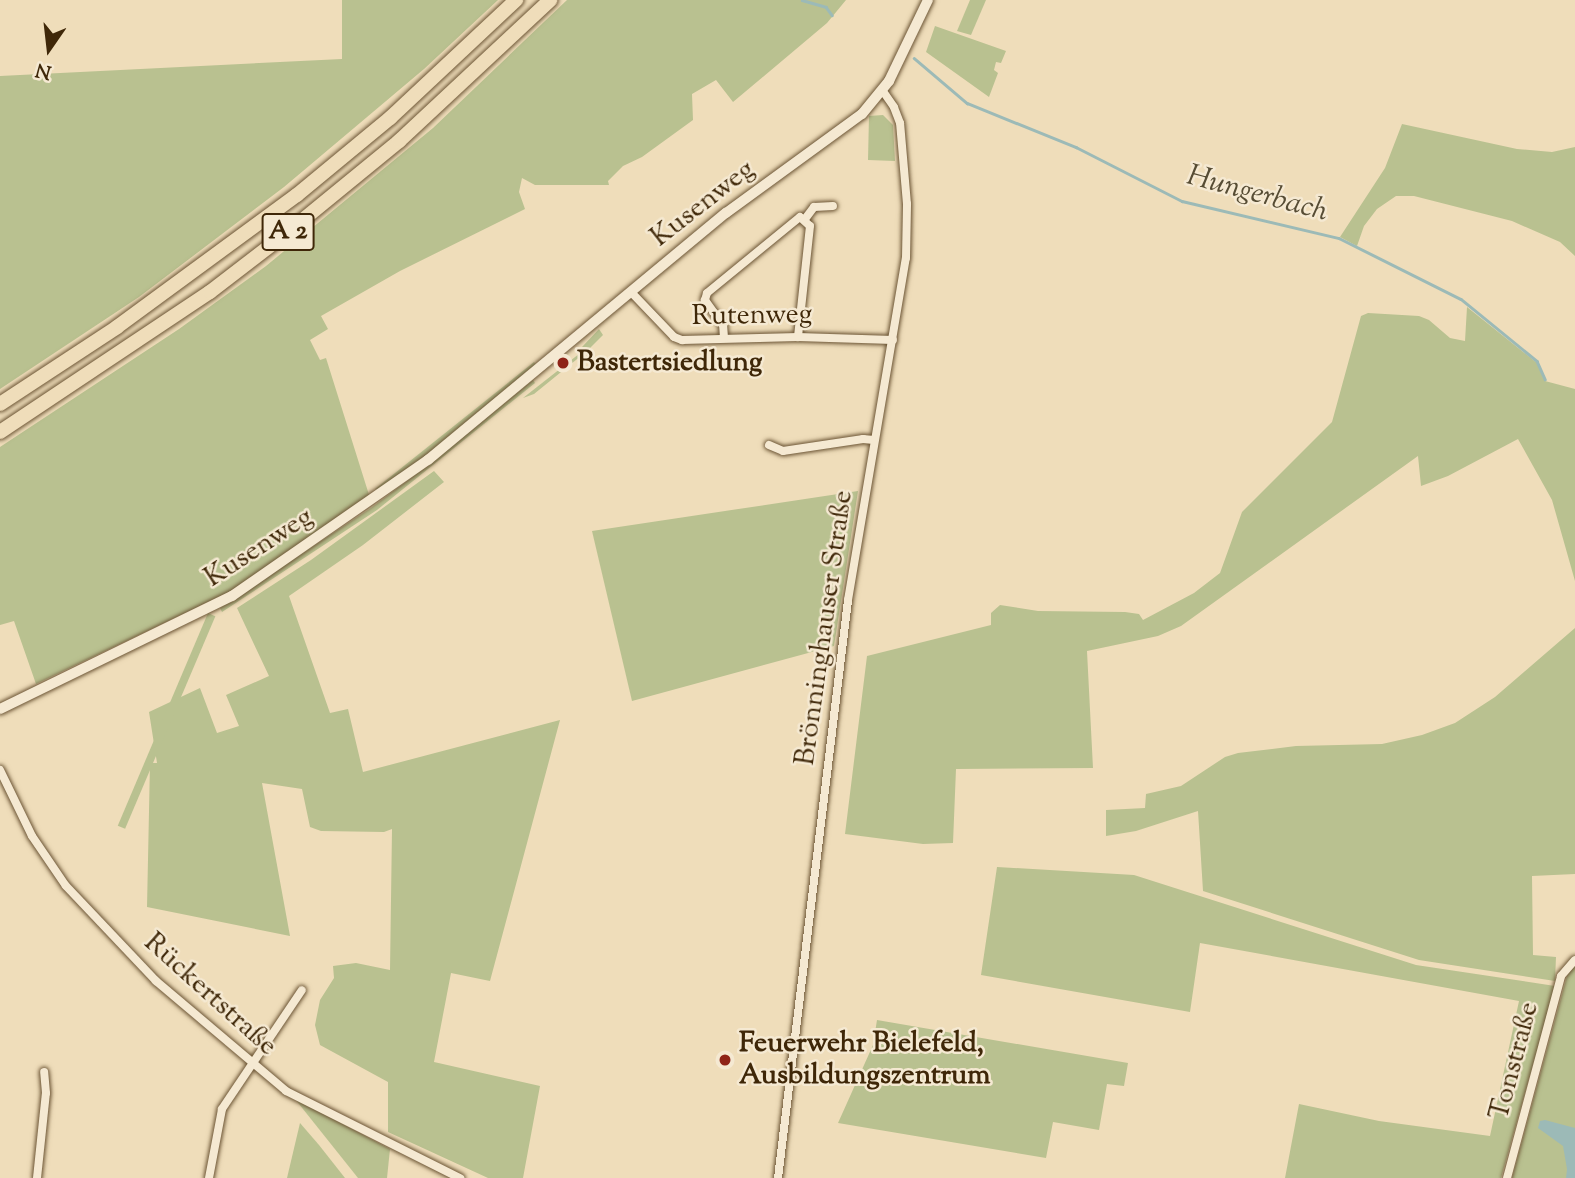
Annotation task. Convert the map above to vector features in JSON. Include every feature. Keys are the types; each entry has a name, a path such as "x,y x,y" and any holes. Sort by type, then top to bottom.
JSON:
{"highway":[{"name":"A 2","path":"0,404 117,327 297,195 390,118 516,0"},
{"name":"A 2","path":"0,432 199,299 307,217 399,141 550,0"}],"street":[{"name":"Kusenweg","path":"0,709 232,596 428,460 565,343 593,324 812,148 828,129 882,90 928,0"},
{"name":"Brönninghauser Straße","path":"778,1178 848,600 906,258 907,204 898,116 882,90"},
{"path":"805,219 814,207 833,206"},
{"path":"724,338 723,326 705,300 707,293 795,218 805,219"},
{"path":"798,337 810,229 805,219"},
{"name":"Rutenweg","path":"631,292 678,339 798,337 893,340"},
{"path":"769,445 783,451 863,439 874,440"},
{"name":"Rückertstraße","path":"0,770 32,836 85,910 156,981 252,1065 286,1091 460,1178"},
{"name":"Tonstraße","path":"1507,1178 1561,976 1575,960"},
{"path":"209,1178 222,1109 302,990"},
{"path":"37,1178 46,1093 44,1072"}],"green space":[{"path":"342,0 498,0 424,69 284,187 139,297 0,389 0,76 342,59"},
{"path":"567,0 846,0 827,23 733,102 716,80 692,94 693,120 642,157 623,166 608,181 609,185 535,185 522,178 519,192 525,209 400,271 321,316 328,329 310,340 320,360 326,358 370,498 231,591 36,684 14,621 0,625 0,447 179,329 266,266 433,128"},
{"path":"970,0 986,0 971,35 957,31"},
{"path":"935,26 1006,51 1001,63 996,62 994,70 998,73 989,97 926,52"},
{"path":"883,115 893,125 895,161 868,160 869,116"},
{"path":"1402,124 1517,149 1552,152 1575,147 1575,256 1560,242 1512,221 1414,196 1396,196 1377,209 1364,226 1357,246 1340,237 1385,168"},
{"path":"1467,307 1537,363 1545,381 1575,389 1575,581 1552,500 1518,439 1448,476 1421,486 1418,456 1181,626 1158,636 1087,651 1093,768 956,769 953,843 923,844 845,834 867,656 991,625 991,613 1000,605 1038,611 1125,612 1139,614 1143,620 1194,593 1220,573 1242,512 1332,422 1361,316 1368,313 1419,316 1429,320 1450,338 1465,341"},
{"path":"599,329 603,335 587,351 534,394 523,398 584,350 582,347"},
{"path":"534,362 536,365 426,456 380,490 375,489"},
{"path":"533,380 535,383 377,510 222,612 220,608 371,508"},
{"path":"434,471 444,482 363,545 289,596 330,713 348,709 363,772 560,720 490,981 451,973 434,1062 540,1086 523,1178 488,1178 388,1132 388,1082 320,1045 315,1025 320,1000 334,978 333,966 356,963 390,970 392,829 384,832 321,831 310,827 302,789 262,783 290,936 147,907 150,763 157,763 149,712 200,688 217,733 239,726 226,695 269,676 237,608 311,560"},
{"path":"858,491 834,646 632,701 592,531"},
{"path":"208,613 215,616 125,829 118,826"},
{"path":"1575,628 1575,874 1532,876 1533,955 1556,957 1555,981 1419,960 1203,891 1198,811 1136,831 1106,836 1106,810 1145,808 1146,794 1181,786 1225,757 1296,746 1382,744 1422,735 1455,723 1495,697"},
{"path":"997,867 1134,875 1416,965 1555,986 1501,1178 1285,1178 1299,1104 1379,1121 1490,1136 1519,1001 1200,943 1190,1012 981,975"},
{"path":"1575,965 1575,1178 1512,1178 1567,976"},
{"path":"877,1020 1128,1063 1124,1086 1107,1084 1099,1130 1053,1122 1046,1158 838,1123 873,1045"},
{"path":"295,1099 390,1149 387,1178 358,1178"},
{"path":"300,1123 319,1145 345,1178 287,1178"}],"water":[{"path":"1540,1121 1575,1128 1575,1178 1566,1178 1563,1146 1538,1128"}],"waterway":[{"name":"Hungerbach","path":"802,0 826,7 832,15"},
{"name":"Hungerbach","path":"914,58 967,103 1076,147 1182,201 1339,238 1461,299 1537,361 1545,379"}],"place":[{"name":"Bastertsiedlung","path":"563,363"},
{"name":"Feuerwehr Bielefeld, Ausbildungszentrum","path":"725,1060"}]}
